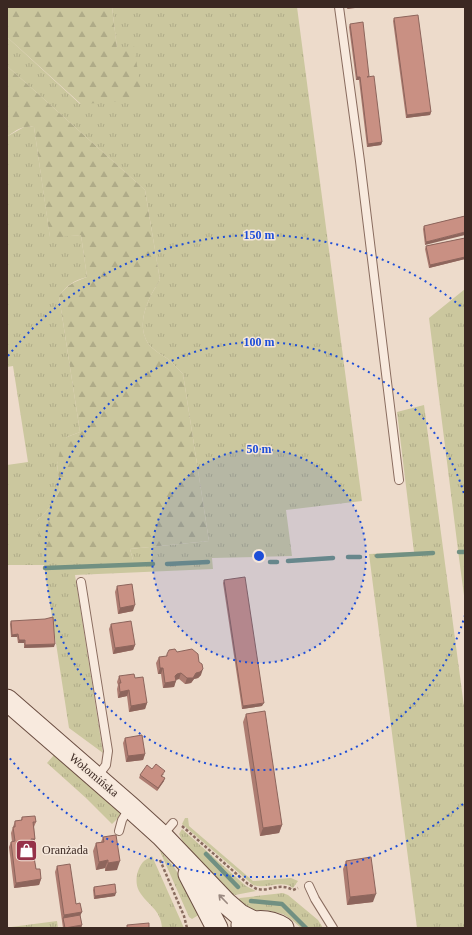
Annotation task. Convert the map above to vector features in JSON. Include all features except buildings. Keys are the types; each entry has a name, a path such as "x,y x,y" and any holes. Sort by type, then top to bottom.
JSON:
{"main road":[{"name":"Wołomińska","path":"7,700 130,807 167,829 169,857 217,928"},
{"name":"Wołomińska","path":"169,857 240,915 246,925"},
{"path":"246,925 266,921 277,924 283,928"}],"lane":[{"path":"338,7 361,168 399,480"},
{"path":"81,582 108,751 106,765 97,777"},
{"path":"119,831 122,820 130,807"},
{"path":"309,886 315,899 333,928"}],"path":[{"path":"167,829 183,826 248,884 256,888 265,889 280,886 293,890 309,886"},
{"path":"169,857 187,928"}],"green space":[{"path":"7,7 112,7 117,48 134,46 142,97 114,102 81,104 7,37"},
{"path":"112,7 297,7 362,501 286,510 292,556 212,558 213,569 75,575 103,753 69,728 44,565 7,565 7,465 28,462 13,366 7,367 7,146 8,136 24,127 34,127 50,237 81,235 87,277 71,284 59,296 80,432 67,437 57,464 60,489 53,503 37,520 133,560 130,549 209,541 183,374 168,359 150,346 145,338 143,330 144,312 151,295 160,280 145,190 7,66 7,37 80,104 117,48"},
{"path":"7,66 145,190 160,280 151,295 144,312 143,330 145,338 150,346 168,359 183,374 209,541 130,549 133,560 43,562 37,520 53,503 60,489 57,464 61,446 67,437 80,432 59,296 72,284 87,277 81,235 50,238 34,127 20,128 8,136 7,146"},
{"path":"465,289 465,558 459,558 429,318"},
{"path":"424,405 465,714 465,928 417,928 369,554 414,552 397,412"},
{"path":"459,558 465,558 465,603"},
{"path":"54,755 123,813 112,824 47,763"},
{"path":"185,818 188,818 189,826 253,881 291,878 298,881 293,888 284,884 263,886 253,885 182,824"},
{"path":"182,829 246,886 256,891 235,895 230,894 183,842 179,834"},
{"path":"159,849 174,867 202,913 192,919 189,917"},
{"path":"152,856 184,928 162,928 159,916 142,896 137,887 138,871 144,861"},
{"path":"283,893 288,895 318,920 323,928 301,928 283,914 266,910 249,910 235,902 240,898"},
{"path":"57,921 58,928 10,928 11,927"}],"waterway":[{"path":"459,552 465,552"},
{"path":"377,556 433,553"},
{"path":"348,557 360,557"},
{"path":"288,561 333,558"},
{"path":"167,564 208,562"},
{"path":"270,562 277,562"},
{"path":"45,568 153,564"},
{"path":"206,854 238,887"},
{"path":"251,901 282,904 306,928"}],"place":[{"name":"Oranżada","path":"27,850"}]}
